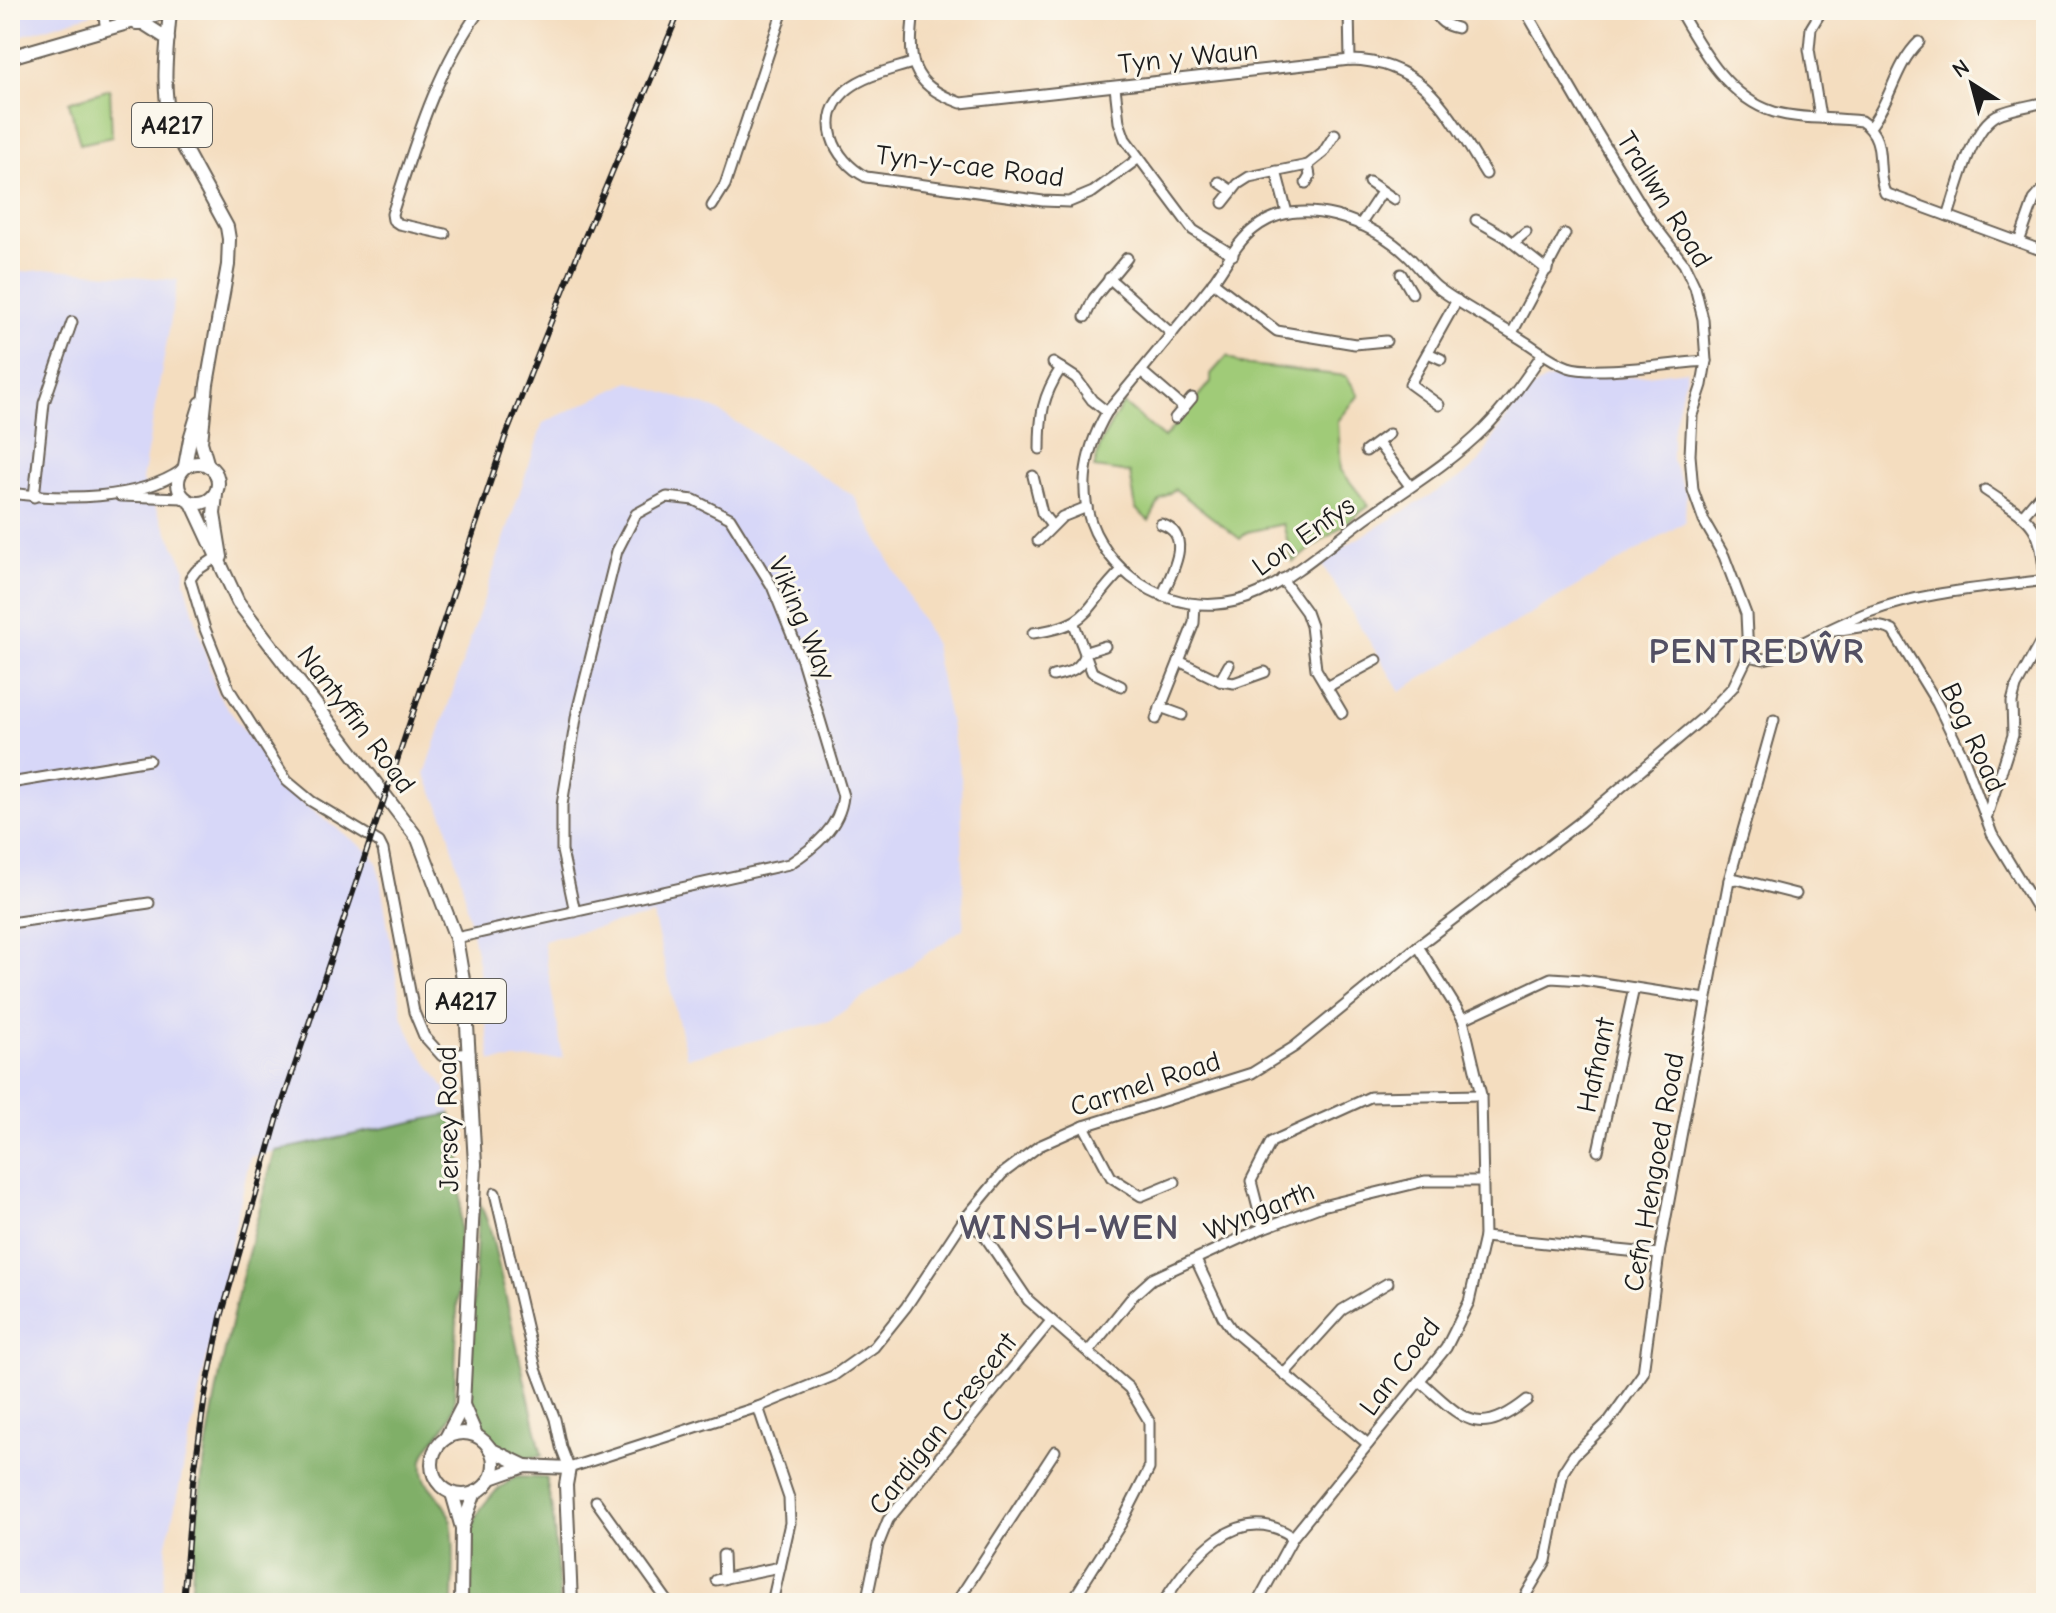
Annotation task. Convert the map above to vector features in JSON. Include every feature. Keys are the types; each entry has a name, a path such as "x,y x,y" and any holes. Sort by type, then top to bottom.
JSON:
{"main road":[{"path":"10,57 171,10"},
{"name":"A4217","path":"171,10 167,100 171,124 227,227 229,239 228,265 207,384 201,442 208,466"},
{"path":"124,24 143,23 168,39"},
{"name":"A4217","path":"184,468 207,384"},
{"path":"197,463 208,466 218,478 216,494 208,501 188,501 178,488 184,468 197,463"},
{"name":"Nantyffin Road","path":"216,494 214,514 218,556"},
{"name":"Nantyffin Road","path":"188,501 258,628 418,839"},
{"name":"Jersey Road","path":"418,839 456,938 465,991 470,1053 475,1164 463,1405 446,1438"},
{"name":"Jersey Road","path":"463,1405 476,1435"},
{"path":"455,1434 476,1435 490,1449 494,1458 491,1478 475,1492 452,1493 437,1481 432,1463 438,1445 446,1438 455,1434"},
{"name":"Carmel Road","path":"490,1449 525,1466"},
{"name":"Carmel Road","path":"491,1478 525,1466 569,1468"},
{"name":"Jersey Road","path":"569,1468 566,1485 571,1603"},
{"path":"462,1528 475,1492"},
{"path":"452,1493 462,1528 461,1603"}],"street":[{"path":"103,10 106,30"},
{"path":"445,234 399,224 393,220 392,214 418,133 450,60 480,10"},
{"path":"712,206 725,185 783,10"},
{"path":"912,63 910,38 914,10"},
{"path":"1349,10 1350,60"},
{"path":"1434,10 1444,24 1457,28"},
{"name":"Trallwn Road","path":"1525,10 1631,188 1684,264 1695,287 1703,319 1706,361 1692,415 1690,455 1693,490 1704,521 1724,556 1746,614 1748,656"},
{"path":"1679,10 1718,71 1744,99 1775,112 1861,121 1870,127 1880,146 1881,184 1885,193 2046,252"},
{"path":"1820,117 1809,49 1811,28 1822,10"},
{"path":"1870,127 1883,111 1907,53 1919,42"},
{"name":"Tyn y Waun","path":"912,63 919,76 937,94 961,103 1350,60 1368,61 1389,66 1425,86 1448,111 1486,174"},
{"name":"Tyn-y-cae Road","path":"912,63 863,79 849,89 833,108 831,123 836,151 850,169 866,177 1069,202 1093,192 1139,158"},
{"path":"1115,87 1119,122 1125,139 1193,230 1233,255"},
{"path":"1948,216 1976,136 1987,121 2000,114 2046,102"},
{"path":"1223,203 1249,177 1308,165 1323,153 1335,134"},
{"path":"1306,183 1310,176 1308,165"},
{"path":"1276,171 1287,213"},
{"path":"1219,182 1232,191"},
{"path":"1369,182 1394,199"},
{"path":"2019,242 2034,200 2046,186"},
{"path":"1360,225 1382,192"},
{"name":"Lon Enfys","path":"1543,353 1518,390 1482,430 1410,486 1259,593 1240,599 1178,603 1141,586 1122,570 1097,537 1087,507 1084,477 1089,447 1107,412 1254,228 1272,217 1287,213 1321,213 1360,225 1408,256 1436,286 1564,366 1584,372 1706,361"},
{"path":"1476,220 1513,243 1547,270"},
{"path":"1513,243 1526,232"},
{"path":"1512,333 1565,234"},
{"path":"1085,317 1094,298 1127,258"},
{"path":"1412,293 1404,278 1422,271"},
{"path":"1109,278 1172,334"},
{"path":"1213,282 1277,331 1355,344 1386,341"},
{"path":"1439,405 1410,384 1457,300"},
{"path":"34,497 44,403 72,322"},
{"path":"1428,353 1441,359"},
{"path":"1040,449 1045,397 1057,365 1076,378 1092,400 1107,412"},
{"path":"1141,371 1184,408"},
{"path":"1175,418 1192,398"},
{"path":"1026,425 1040,425"},
{"path":"1366,451 1389,434"},
{"path":"1378,443 1410,486"},
{"path":"10,493 68,498 101,495 154,485 184,468"},
{"path":"1033,476 1042,513 1052,526"},
{"path":"2022,516 2046,488"},
{"path":"1748,656 1773,657 1870,612 1906,602 2046,580 2038,536 2022,516 1985,490"},
{"path":"101,495 188,501"},
{"name":"Viking Way","path":"456,938 575,912 789,864 822,838 842,809 843,796 802,660 772,586 730,518 694,500 667,497 636,514 617,551 577,712 562,805 562,851 575,912"},
{"path":"1038,541 1071,512 1087,507"},
{"path":"1161,524 1169,527 1180,544 1179,555 1162,596"},
{"path":"218,556 190,579 205,629 229,689 287,781 311,801 379,842 414,1012 424,1036 442,1056 470,1053"},
{"path":"1033,633 1074,624 1122,570"},
{"path":"1282,579 1306,612 1311,626 1316,669 1342,713"},
{"path":"1156,719 1194,623 1195,604"},
{"path":"1074,624 1092,672 1121,686"},
{"name":"Bog Road","path":"1827,632 1871,625 1885,626 1893,631 1937,703 1964,759 1992,834 2046,923"},
{"path":"1987,816 2013,735 2012,702 2016,687 2046,632"},
{"path":"1053,676 1079,666 1086,652 1105,646"},
{"name":"Carmel Road","path":"569,1468 758,1407 833,1376 874,1347 906,1307 963,1221 1002,1174 1039,1146 1084,1126 1252,1073 1294,1047 1418,946 1579,823 1704,717 1733,687 1748,656"},
{"path":"1327,687 1377,660"},
{"path":"1179,661 1220,681 1234,683 1265,672"},
{"path":"1220,681 1229,665"},
{"path":"1160,707 1182,715"},
{"name":"Cefn Hengoed Road","path":"1521,1603 1546,1561 1563,1472 1574,1455 1609,1421 1643,1373 1659,1254 1729,880 1774,720"},
{"path":"10,783 149,760"},
{"path":"1729,880 1737,879 1796,894"},
{"path":"10,923 149,903"},
{"name":"Lan Coed","path":"1257,1603 1293,1537 1446,1348 1469,1302 1484,1237 1481,1095 1463,1019 1418,946"},
{"path":"1463,1019 1551,978 1706,999"},
{"name":"Hafnant","path":"1598,1151 1634,988"},
{"path":"1263,1228 1251,1181 1271,1142 1370,1097 1481,1095"},
{"path":"1084,1126 1111,1177 1121,1184 1141,1196 1175,1182"},
{"name":"Wyngarth","path":"1088,1352 1140,1289 1152,1279 1263,1228 1322,1206 1425,1181 1482,1181"},
{"name":"Jersey Road","path":"495,1193 536,1369 569,1468"},
{"path":"963,1221 982,1232 1028,1300 1129,1388 1149,1421 1149,1469 1122,1522 1071,1603"},
{"path":"1484,1237 1659,1254"},
{"path":"1196,1260 1232,1330 1368,1444"},
{"path":"1284,1374 1342,1310 1388,1283"},
{"name":"Cardigan Crescent","path":"866,1603 878,1545 888,1520 1051,1321"},
{"path":"1420,1381 1457,1413 1482,1423 1508,1415 1527,1400"},
{"path":"758,1407 789,1498 790,1523 772,1603"},
{"path":"956,1603 1055,1451"},
{"path":"596,1501 669,1603"},
{"path":"1163,1603 1209,1545 1229,1532 1262,1523 1280,1528 1293,1537"},
{"path":"723,1555 720,1579 780,1567"}],"shaded area":[{"path":"10,10 92,10 92,14 10,39"},
{"path":"55,269 178,280 142,480 185,567 185,582 217,693 256,747 278,785 372,854 378,865 403,1019 416,1046 445,1088 451,1114 250,1157 167,1544 162,1603 10,1603 10,273"},
{"path":"1687,370 1672,435 1672,460 1686,493 1685,522 1400,691 1320,561 1463,476 1479,462 1507,417 1528,391 1544,381 1565,375 1630,377"},
{"path":"630,382 715,409 854,496 933,641 961,777 964,928 829,1021 687,1058 653,915 543,940 563,1058 491,1061 478,962 463,887 446,822 425,774 543,423"}],"green space":[{"path":"110,89 112,137 80,144 69,102"},
{"path":"1227,356 1241,364 1346,376 1359,395 1338,421 1341,470 1369,506 1293,562 1283,524 1247,532 1240,539 1175,489 1160,500 1149,521 1136,509 1130,473 1094,468 1101,442 1123,403 1164,438 1211,382 1211,374"},
{"path":"451,1114 462,1164 454,1406 447,1423 427,1450 423,1469 427,1483 447,1509 450,1518 454,1555 453,1603 191,1603 194,1546 209,1432 232,1318 275,1151"},
{"path":"479,1201 490,1228 542,1456 515,1456 493,1444 477,1425 468,1399"},
{"path":"516,1477 546,1478 553,1516 560,1603 468,1603 471,1531 485,1502"}],"railway":[{"path":"183,1603 193,1481 205,1396 221,1317 280,1110 505,438 680,10"}],"district":[{"name":"PENTREDŴR","path":"1757,650"},
{"name":"WINSH-WEN","path":"1070,1226"}]}
